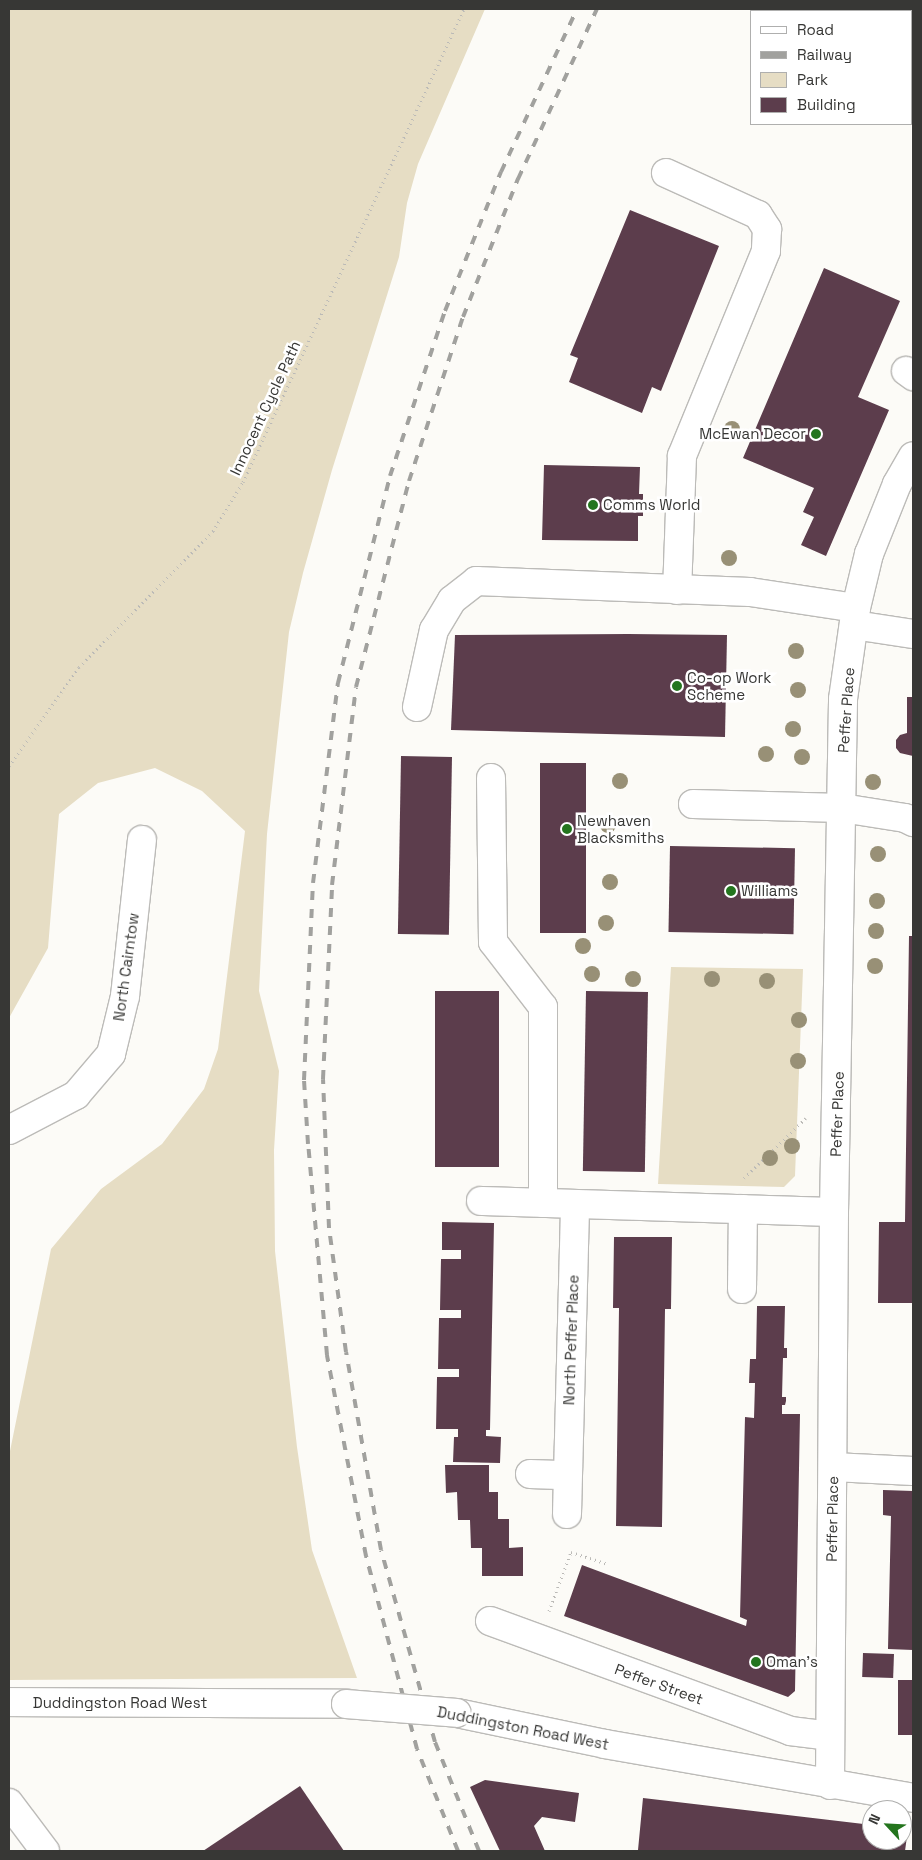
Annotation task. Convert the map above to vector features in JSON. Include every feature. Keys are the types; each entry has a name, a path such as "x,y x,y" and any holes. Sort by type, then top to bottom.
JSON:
{"street":[{"path":"666,173 758,215 767,229 766,251 682,456 677,590"},
{"name":"Peffer Place","path":"830,1785 834,1212 838,1088 843,699 855,616 869,554 897,484 913,456"},
{"path":"417,707 434,630 452,600 476,581 750,592 855,616 913,634"},
{"path":"491,778 493,942 543,1007 543,1203"},
{"path":"693,804 842,808 905,818 913,822"},
{"name":"North Cairntow","path":"9,1130 76,1095 112,1054 125,996 142,840"},
{"path":"480,1201 834,1212"},
{"name":"North Peffer Place","path":"567,1514 575,1204"},
{"path":"742,1289 743,1209"},
{"path":"833,1467 913,1471"},
{"path":"530,1474 567,1475"},
{"name":"Peffer Street","path":"490,1621 790,1731 830,1736"},
{"name":"Duddingston Road West","path":"9,1702 346,1704 457,1713 604,1744 913,1798"},
{"path":"9,1803 45,1851"}],"path":[{"name":"Innocent Cycle Path","path":"9,766 80,667 213,531 243,482 464,9"},
{"path":"713,1208 838,1088"},
{"path":"536,1639 571,1552 607,1564"}],"green space":[{"path":"9,9 485,9 418,164 407,203 399,257 332,470 303,573 289,632 267,834 259,991 279,1071 274,1150 275,1251 297,1447 312,1550 357,1678 9,1680 9,1456 51,1249 101,1189 162,1144 204,1089 218,1049 245,831 202,791 155,768 98,783 59,814 48,948 9,1018"},
{"path":"671,967 803,969 795,1176 784,1187 658,1184"}],"building":[{"path":"630,210 719,246 661,391 652,387 642,413 569,382 578,358 570,355"},
{"name":"McEwan Decor","path":"824,268 900,301 858,397 889,410 826,556 801,545 814,517 803,512 814,488 743,458"},
{"name":"Comms World","path":"544,465 640,467 639,494 643,494 643,516 638,516 638,541 542,540"},
{"path":"455,635 727,635 725,737 451,730"},
{"path":"907,697 913,697 913,756 900,753 896,748 896,740 900,735 907,733"},
{"path":"401,756 452,757 449,935 398,934"},
{"path":"540,763 586,763 586,933 540,933"},
{"name":"Williams","path":"670,846 795,848 793,934 668,932"},
{"path":"909,936 913,936 913,1303 878,1303 879,1222 905,1222"},
{"path":"435,991 499,991 499,1167 435,1167"},
{"path":"586,991 648,992 645,1172 583,1171"},
{"path":"442,1222 494,1223 490,1430 486,1430 486,1436 501,1437 500,1463 453,1462 454,1437 458,1437 458,1429 436,1429 437,1377 459,1377 459,1369 438,1369 439,1318 461,1318 461,1310 440,1310 441,1259 461,1259 461,1250 442,1250"},
{"path":"614,1237 672,1237 671,1309 665,1309 662,1527 616,1526 619,1308 613,1308"},
{"path":"757,1306 785,1306 784,1348 787,1348 787,1358 783,1358 782,1397 786,1397 786,1401 785,1405 782,1405 782,1414 800,1414 795,1691 788,1697 564,1616 582,1565 746,1626 747,1620 740,1617 745,1417 754,1418 755,1383 749,1383 750,1359 756,1359"},
{"path":"445,1465 489,1465 489,1492 498,1492 498,1519 509,1519 509,1548 523,1547 523,1576 482,1576 482,1548 471,1548 470,1520 458,1520 457,1492 446,1493"},
{"path":"883,1490 913,1491 913,1650 888,1649 891,1516 883,1515"},
{"path":"863,1653 894,1654 893,1678 862,1677"},
{"path":"898,1680 913,1680 913,1735 898,1735"},
{"path":"485,1780 579,1793 575,1822 542,1817 534,1826 545,1851 500,1851 470,1787"},
{"path":"300,1786 344,1851 203,1851"},
{"path":"643,1798 862,1824 862,1850 905,1850 905,1851 638,1850"}],"railway":[{"path":"458,1851 417,1749 366,1556 327,1355 304,1080 313,883 338,683 390,476 445,311 501,172 577,9"},
{"path":"479,1851 435,1742 381,1550 346,1352 329,1228 323,1079 332,885 356,687 409,481 463,317 518,179 597,9"}],"place":[{"name":"McEwan Decor","path":"816,434"},
{"name":"Comms World","path":"593,505"},
{"name":"Co-op Work Scheme","path":"677,686"},
{"name":"Newhaven Blacksmiths","path":"567,829"},
{"name":"Williams","path":"731,891"},
{"name":"Oman's","path":"756,1662"}]}
